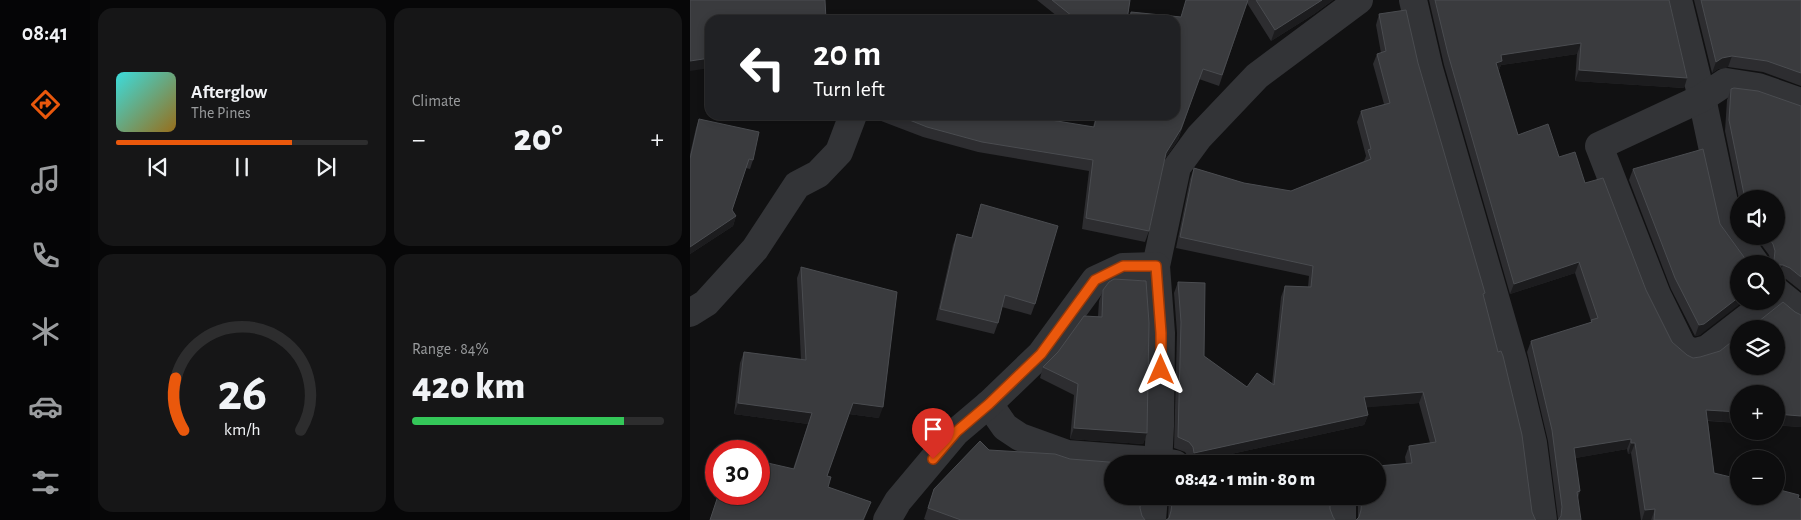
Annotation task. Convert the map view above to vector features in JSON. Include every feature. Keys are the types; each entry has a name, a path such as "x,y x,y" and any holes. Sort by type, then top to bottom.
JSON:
{"street":[{"path":"1162,455 1160,426 1161,333 1156,266 1177,167 1199,137 1257,76 1359,0"},
{"path":"1413,0 1429,69 1514,363 1533,443 1543,520"},
{"path":"1678,0 1702,98 1729,226 1750,255"},
{"path":"1757,310 1707,349 1692,353 1682,346 1657,295 1599,146 1702,98 1726,82 1758,87 1801,102"},
{"path":"690,313 706,303 755,249 796,185 818,174 839,152 851,120"},
{"path":"887,520 898,500 956,432 989,404 1041,354 1095,280 1123,266 1156,266"},
{"path":"1785,302 1801,312"},
{"path":"989,404 1005,427 1020,436 1067,454 1104,457"},
{"path":"1152,520 1153,505"},
{"path":"1342,505 1342,520"}],"building":[{"path":"690,0 825,0 826,15 705,15 705,59 690,61"},
{"path":"1052,0 1130,0 1128,15 1071,15"},
{"path":"1186,0 1248,0 1222,75 1203,69 1181,129 1166,153 1149,231 1086,218 1093,160 982,142 927,127 910,120 1051,120 1094,127 1096,120 1180,120 1181,17"},
{"path":"1256,0 1322,0 1275,30"},
{"path":"1435,0 1669,0 1687,78 1579,70 1581,43 1501,55 1502,61 1496,63 1518,135 1548,124 1559,157 1575,152 1585,183 1603,178 1646,290 1672,342 1687,355 1693,358 1700,357 1720,351 1730,343 1730,375 1785,375 1785,320 1760,320 1773,310 1785,310 1785,304 1801,315 1801,416 1785,415 1785,385 1730,385 1730,411 1706,410 1714,473 1730,477 1730,505 1785,505 1785,491 1799,495 1798,498 1801,499 1801,520 1654,520 1655,509 1645,510 1635,443 1631,443 1631,439 1574,448 1580,491 1577,492 1581,520 1558,520 1561,516 1562,507 1552,430 1531,341 1592,322 1591,320 1598,318 1579,262 1514,284 1448,54"},
{"path":"1701,0 1801,0 1801,73 1767,61 1732,56 1722,58 1716,62"},
{"path":"1406,10 1418,63 1485,293 1483,294 1498,352 1501,351 1503,356 1522,435 1532,512 1536,520 1356,520 1359,517 1361,505 1386,505 1386,465 1412,463 1409,446 1436,442 1423,392 1364,397 1368,415 1194,453 1193,447 1189,442 1178,437 1181,322 1178,282 1205,283 1204,356 1247,387 1257,373 1274,385 1285,286 1311,287 1313,266 1180,237 1194,168 1244,183 1291,191 1371,159 1368,150 1371,149 1361,111 1390,103 1377,54 1386,51 1379,14"},
{"path":"1131,12 1161,15 1131,15"},
{"path":"1731,89 1758,91 1801,106 1801,277 1785,266 1785,255 1775,255 1773,245 1785,245 1785,190 1743,190 1729,120"},
{"path":"699,119 759,132 753,160 749,159 732,210 736,216 690,247 690,159"},
{"path":"1703,149 1720,224 1730,238 1730,245 1735,245 1742,255 1730,255 1730,304 1704,324 1699,325 1675,278 1633,169"},
{"path":"981,204 1058,226 1035,304 1005,295 998,323 940,309 957,234 972,238"},
{"path":"801,267 897,292 883,407 853,403 827,476 831,477 828,487 871,502 863,520 710,520 715,505 770,505 770,464 794,469 812,413 738,403 744,352 806,360"},
{"path":"1114,279 1146,281 1149,323 1147,433 1074,428 1078,384 1043,367 1058,352 1084,316 1102,317 1103,290"},
{"path":"980,441 989,450 1055,454 1070,459 1104,462 1104,505 1140,505 1142,516 1145,520 961,520 928,508 934,489"},
{"path":"1172,505 1330,505 1335,520 1166,520 1169,518"}],"route":[{"path":"933,459 956,432 989,404 1041,354 1095,280 1123,266 1156,266 1161,333 1161,370"}]}
